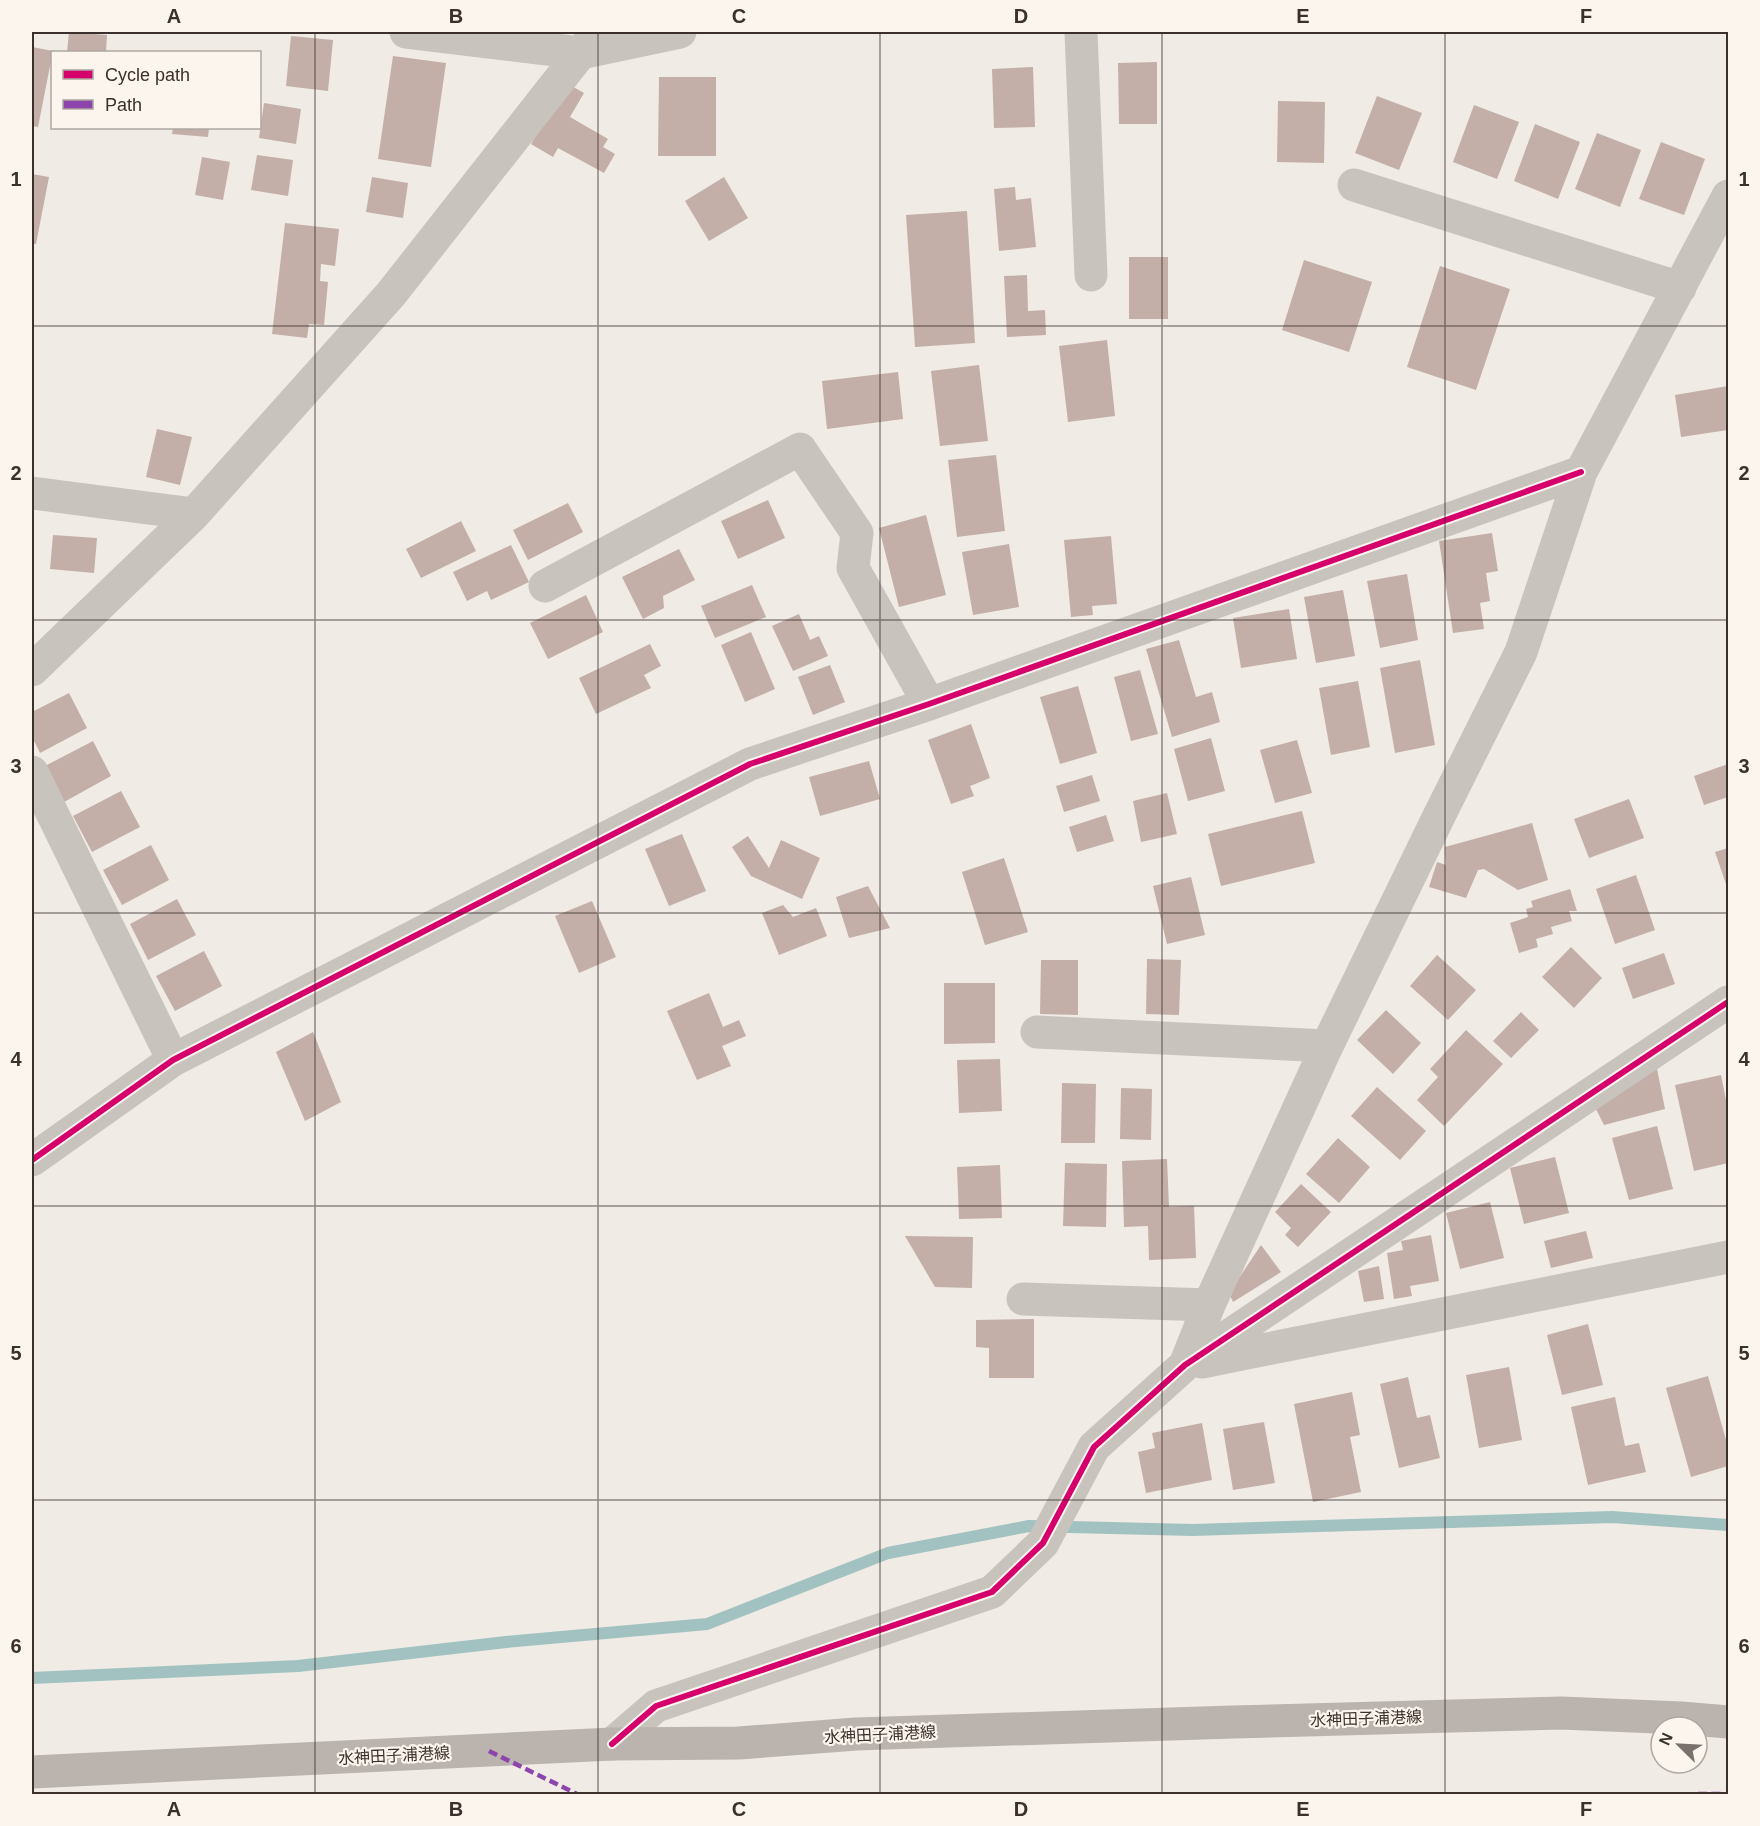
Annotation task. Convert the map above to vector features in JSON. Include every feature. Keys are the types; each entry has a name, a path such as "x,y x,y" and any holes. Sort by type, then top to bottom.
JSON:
{"main road":[{"name":"水神田子浦港線","path":"32,1772 612,1744 739,1743 856,1734 1561,1713 1728,1722"}],"street":[{"path":"406,32 589,42 680,32"},
{"path":"1081,32 1090,275"},
{"path":"32,670 194,514 391,294 589,42"},
{"path":"1354,185 1680,288"},
{"path":"1185,1365 1209,1305 1328,1046 1521,652 1581,472 1728,196"},
{"path":"545,586 800,449 857,533 853,568 929,704"},
{"path":"32,1160 173,1060 750,764 929,704 1581,472"},
{"path":"32,493 194,514"},
{"path":"32,772 173,1060"},
{"path":"612,1744 656,1706 992,1592 1043,1543 1094,1447 1185,1365 1728,1002"},
{"path":"1037,1032 1328,1046"},
{"path":"1185,1365 1728,1257"},
{"path":"1023,1299 1209,1305"}],"building":[{"path":"69,32 107,35 106,51 67,51"},
{"path":"291,36 333,40 328,91 286,86"},
{"path":"32,47 53,51 51,51 38,127 32,126"},
{"path":"393,56 446,63 431,167 378,159"},
{"path":"1157,62 1157,124 1119,124 1118,63"},
{"path":"1033,67 1035,127 994,128 992,69"},
{"path":"659,77 716,77 716,156 658,156"},
{"path":"566,83 584,93 570,117 608,139 603,147 615,154 604,173 558,148 553,157 531,144"},
{"path":"1377,96 1422,113 1399,170 1355,153"},
{"path":"1278,101 1325,102 1324,163 1277,162"},
{"path":"264,103 301,109 296,144 259,138"},
{"path":"1474,105 1519,122 1497,179 1453,162"},
{"path":"1535,124 1580,142 1558,199 1514,181"},
{"path":"173,129 209,129 208,137 172,134"},
{"path":"1597,133 1641,150 1620,207 1575,189"},
{"path":"1661,142 1705,159 1684,215 1639,199"},
{"path":"257,155 293,160 288,196 251,190"},
{"path":"202,157 230,162 223,200 195,195"},
{"path":"32,174 49,177 36,244 32,244"},
{"path":"372,177 408,183 403,218 366,212"},
{"path":"724,177 748,218 709,241 685,201"},
{"path":"1015,187 1016,200 1031,198 1036,247 999,251 994,189"},
{"path":"967,211 975,343 915,347 906,215"},
{"path":"285,223 339,229 335,266 321,264 320,281 328,282 324,325 309,324 307,338 272,334"},
{"path":"1129,257 1168,257 1168,319 1129,319"},
{"path":"1304,260 1372,282 1349,352 1282,330"},
{"path":"1440,266 1510,289 1476,390 1407,367"},
{"path":"1027,275 1028,311 1045,310 1046,335 1007,337 1004,276"},
{"path":"1107,340 1115,416 1068,422 1059,346"},
{"path":"979,365 988,441 940,446 931,371"},
{"path":"898,372 903,419 827,429 822,381"},
{"path":"1728,386 1728,430 1681,437 1675,395"},
{"path":"157,429 192,437 180,485 146,477"},
{"path":"996,455 1005,531 957,537 948,460"},
{"path":"768,500 785,538 738,559 721,521"},
{"path":"568,503 583,532 528,560 513,530"},
{"path":"926,515 946,595 899,607 879,528"},
{"path":"461,521 476,551 421,578 406,549"},
{"path":"1492,533 1498,571 1486,573 1490,601 1480,603 1484,629 1453,633 1439,541"},
{"path":"53,535 97,538 94,573 50,569"},
{"path":"1111,536 1117,604 1092,606 1093,615 1071,617 1064,540"},
{"path":"1009,544 1019,607 973,615 962,552"},
{"path":"511,545 529,582 491,600 487,591 467,601 453,572"},
{"path":"679,549 695,580 663,596 664,608 643,619 622,577"},
{"path":"1407,574 1418,640 1380,648 1367,581"},
{"path":"752,585 766,617 715,638 701,606"},
{"path":"1343,590 1355,656 1316,663 1304,597"},
{"path":"586,595 603,632 548,659 530,623"},
{"path":"1289,609 1297,659 1241,668 1233,618"},
{"path":"799,614 810,640 819,636 828,656 793,671 772,626"},
{"path":"751,632 775,689 745,702 721,645"},
{"path":"1179,640 1196,697 1212,692 1220,722 1172,737 1146,649"},
{"path":"650,644 661,666 644,675 651,688 596,714 579,678"},
{"path":"1420,660 1435,745 1395,753 1380,668"},
{"path":"830,665 845,702 813,715 798,677"},
{"path":"1140,670 1158,734 1131,741 1114,677"},
{"path":"1358,681 1370,747 1331,755 1319,688"},
{"path":"1078,686 1097,753 1060,764 1040,697"},
{"path":"69,693 87,728 40,753 32,737 32,712"},
{"path":"971,724 990,778 970,786 974,796 951,804 928,740"},
{"path":"1211,738 1225,791 1188,801 1174,749"},
{"path":"1297,740 1312,793 1275,803 1260,750"},
{"path":"93,741 111,776 64,802 45,766"},
{"path":"869,761 880,799 820,816 809,777"},
{"path":"1728,764 1728,797 1704,805 1694,776"},
{"path":"1092,775 1100,801 1064,812 1056,786"},
{"path":"121,791 140,827 92,852 73,816"},
{"path":"1167,793 1177,834 1141,842 1133,801"},
{"path":"1629,799 1644,838 1589,858 1574,819"},
{"path":"1302,811 1315,863 1221,886 1208,834"},
{"path":"1106,815 1114,841 1077,852 1069,827"},
{"path":"1532,823 1548,880 1518,890 1484,869 1478,870 1466,898 1429,887 1437,862 1446,865 1445,847"},
{"path":"682,834 706,891 669,906 645,849"},
{"path":"748,836 769,868 781,840 820,858 802,899 751,876 732,847"},
{"path":"151,845 169,880 122,905 103,870"},
{"path":"1728,848 1728,890 1715,852"},
{"path":"1004,858 1028,932 985,945 962,872"},
{"path":"1636,875 1655,930 1615,944 1596,889"},
{"path":"1191,877 1205,935 1167,944 1153,886"},
{"path":"868,886 890,928 849,938 836,897"},
{"path":"1570,889 1577,911 1569,911 1572,921 1551,927 1553,934 1536,939 1538,947 1519,953 1510,923 1528,917 1526,909 1533,907 1531,901"},
{"path":"177,899 196,935 148,960 130,924"},
{"path":"592,901 616,957 579,973 555,916"},
{"path":"783,905 793,917 816,908 827,936 779,955 762,913"},
{"path":"1571,947 1602,978 1574,1008 1542,977"},
{"path":"204,951 222,986 175,1011 156,976"},
{"path":"1664,953 1675,984 1633,999 1622,968"},
{"path":"1437,955 1476,990 1448,1020 1410,986"},
{"path":"1147,959 1181,960 1179,1015 1146,1014"},
{"path":"1041,960 1078,960 1078,1015 1040,1014"},
{"path":"944,983 995,983 995,1043 944,1044"},
{"path":"709,993 723,1027 739,1020 746,1036 722,1046 731,1066 697,1080 667,1011"},
{"path":"1386,1010 1421,1043 1393,1074 1357,1040"},
{"path":"1521,1012 1539,1030 1511,1058 1493,1041"},
{"path":"1466,1030 1503,1064 1444,1126 1417,1100 1438,1077 1430,1069"},
{"path":"313,1032 341,1102 305,1121 276,1052"},
{"path":"1000,1059 1002,1111 959,1113 957,1060"},
{"path":"1657,1069 1665,1109 1604,1125 1595,1107"},
{"path":"1721,1075 1728,1110 1728,1163 1694,1171 1675,1085"},
{"path":"1062,1083 1096,1084 1095,1143 1061,1143"},
{"path":"1377,1087 1426,1131 1400,1160 1351,1116"},
{"path":"1121,1088 1152,1089 1151,1140 1120,1139"},
{"path":"1657,1126 1673,1189 1629,1200 1612,1138"},
{"path":"1338,1138 1370,1167 1339,1203 1306,1174"},
{"path":"1555,1157 1569,1213 1524,1224 1510,1168"},
{"path":"1167,1159 1169,1207 1194,1206 1196,1258 1149,1260 1148,1226 1124,1227 1122,1161"},
{"path":"1065,1163 1107,1164 1106,1227 1063,1226"},
{"path":"1000,1165 1002,1218 959,1219 957,1167"},
{"path":"1301,1184 1331,1212 1298,1247 1285,1235 1291,1228 1275,1212"},
{"path":"1490,1202 1504,1258 1460,1269 1446,1213"},
{"path":"1586,1231 1593,1258 1551,1268 1544,1241"},
{"path":"1431,1235 1439,1281 1410,1286 1412,1296 1394,1299 1387,1253 1403,1250 1401,1241"},
{"path":"905,1236 973,1237 972,1288 935,1287"},
{"path":"1261,1245 1281,1272 1233,1302 1229,1293"},
{"path":"1379,1266 1384,1299 1364,1302 1358,1271"},
{"path":"1034,1319 1034,1378 989,1378 989,1348 976,1347 976,1320"},
{"path":"1588,1324 1603,1385 1562,1395 1547,1335"},
{"path":"1509,1367 1522,1440 1479,1448 1466,1375"},
{"path":"1708,1376 1728,1447 1728,1466 1691,1477 1666,1388"},
{"path":"1408,1377 1417,1418 1430,1415 1440,1458 1399,1468 1380,1384"},
{"path":"1352,1392 1360,1435 1350,1437 1361,1492 1313,1502 1294,1404"},
{"path":"1615,1397 1625,1446 1639,1443 1646,1472 1588,1485 1571,1407"},
{"path":"1264,1422 1275,1483 1233,1490 1223,1429"},
{"path":"1202,1423 1212,1480 1146,1493 1138,1452 1155,1448 1152,1433"}],"waterway":[{"path":"32,1678 298,1666 506,1642 707,1624 888,1553 1029,1526 1193,1530 1612,1517 1728,1525"}],"marked path":[{"path":"489,1751 577,1794"},
{"path":"1698,1794 1722,1794"}],"cycle path":[{"path":"32,1160 173,1060 750,764 929,704 1581,472"},
{"path":"612,1744 656,1706 992,1592 1043,1543 1094,1447 1185,1365 1728,1002"}]}
